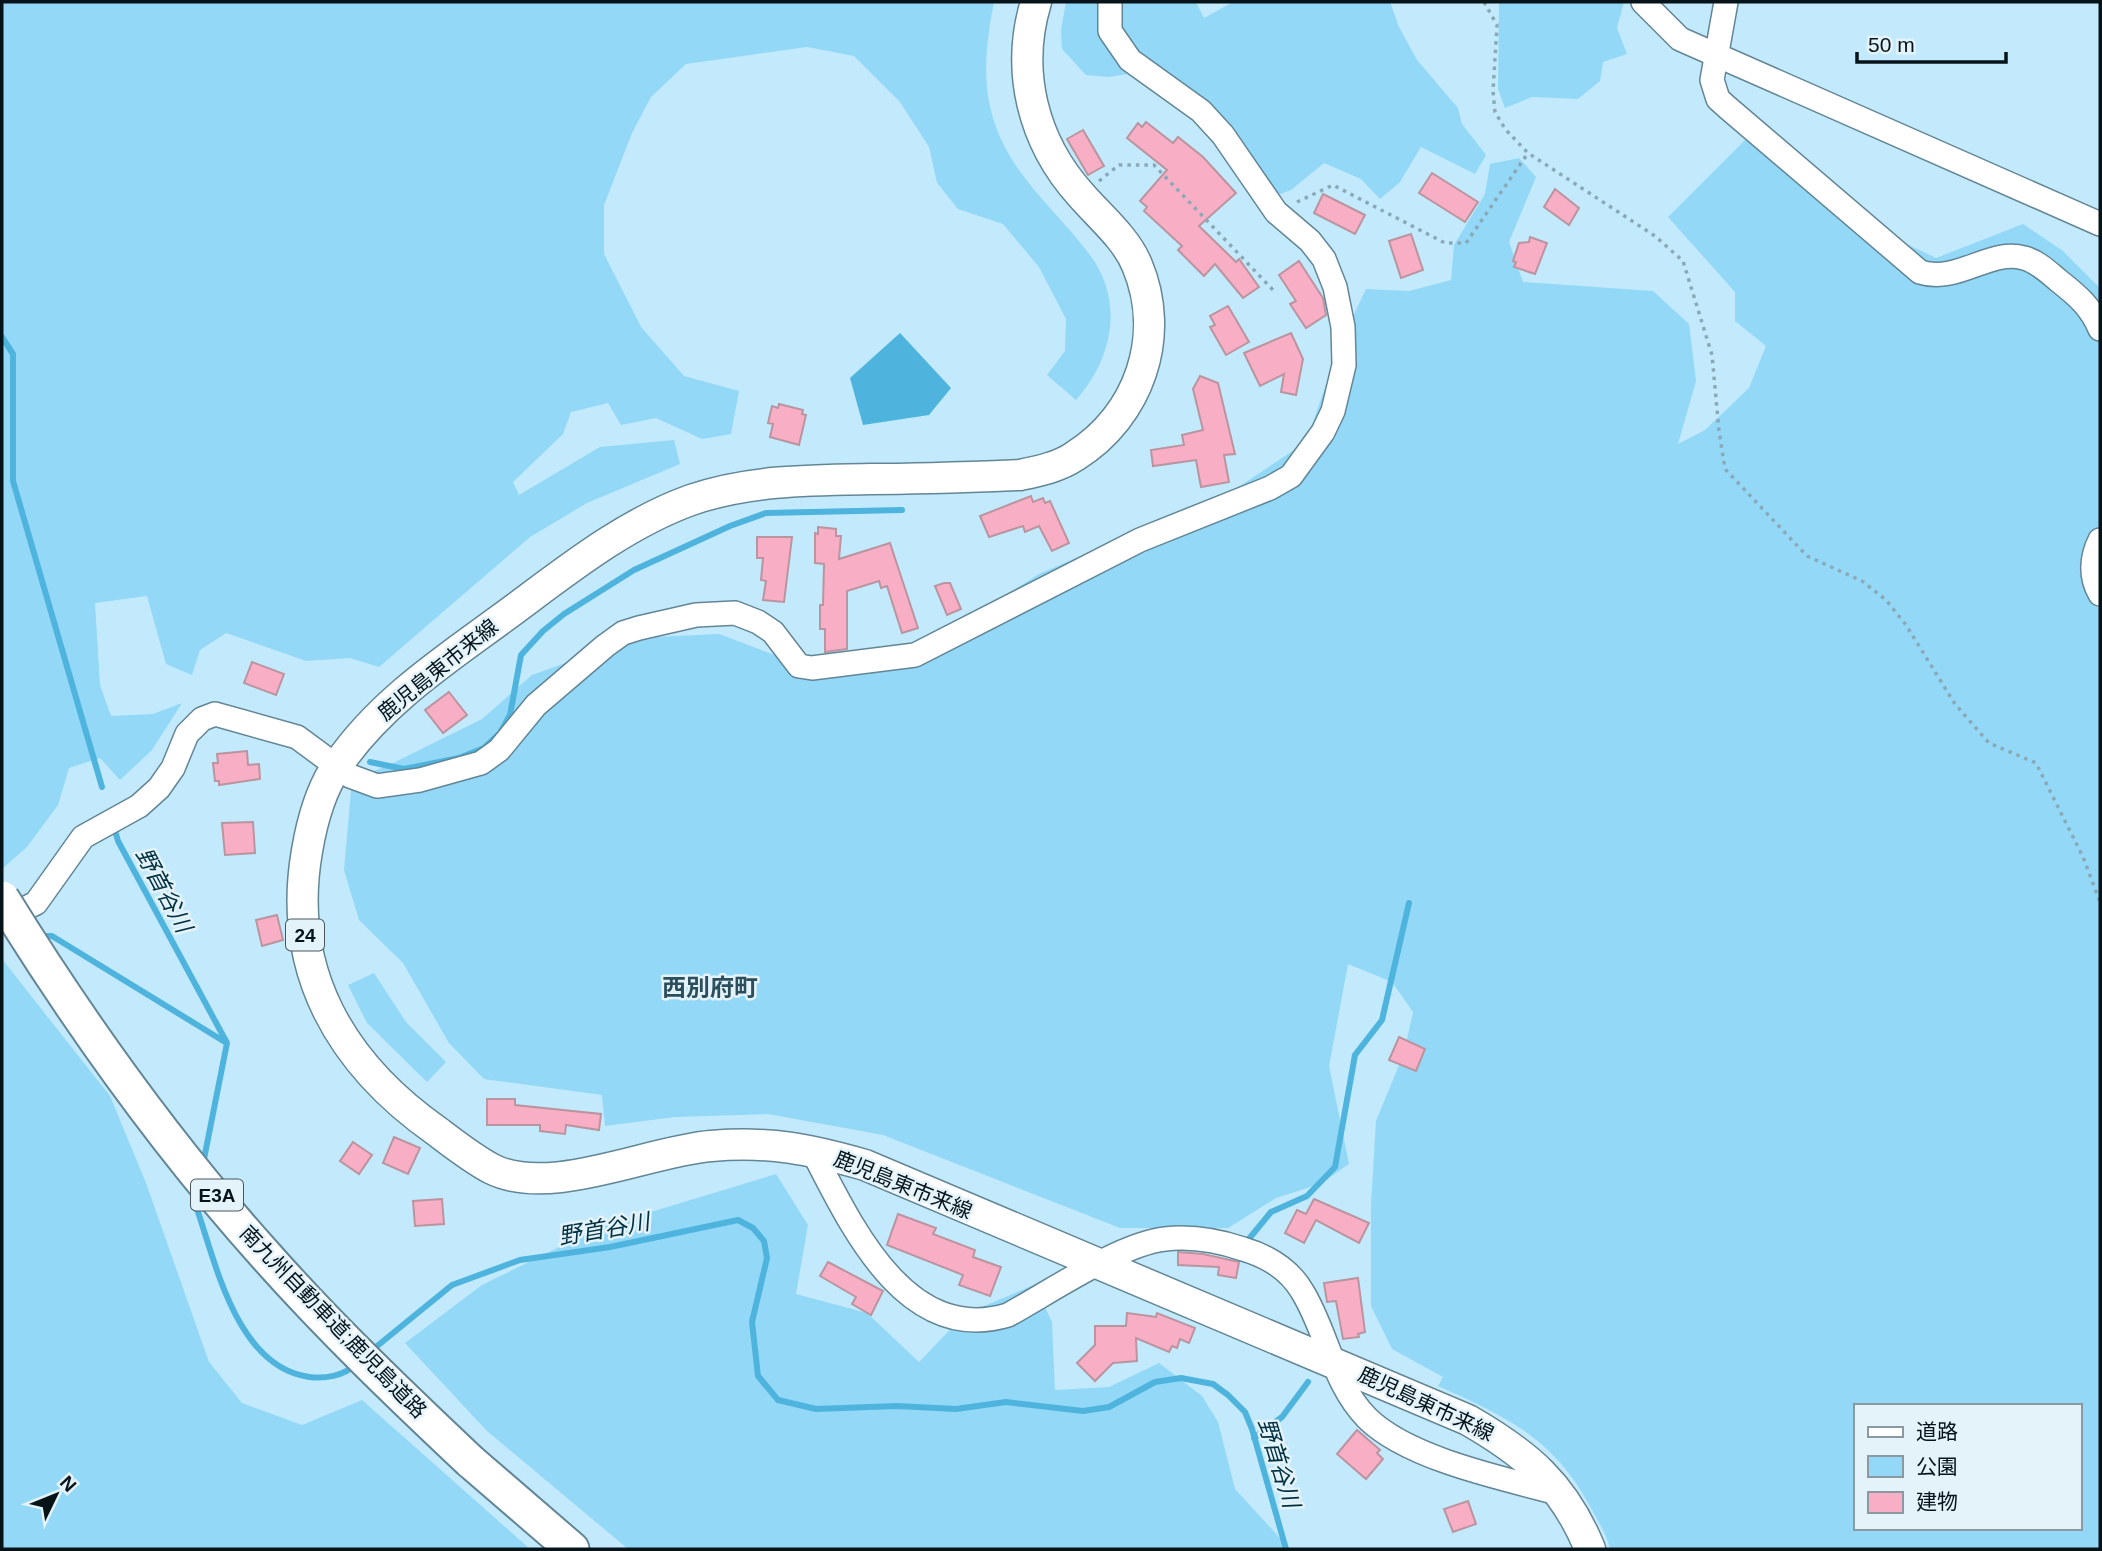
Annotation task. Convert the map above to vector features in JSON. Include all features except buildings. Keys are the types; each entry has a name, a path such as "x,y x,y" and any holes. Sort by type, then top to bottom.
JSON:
{"highway":[{"name":"南九州自動車道;鹿児島道路","path":"2,898 42,963 143,1105 266,1256 381,1377 470,1461 572,1549"}],"main road":[{"name":"鹿児島東市来線","path":"1036,2 1028,33 1026,59 1031,103 1050,153 1080,195 1123,242 1137,265 1149,316 1148,349 1129,403 1114,425 1074,457 1049,468 1020,475 796,481 694,499 653,516 558,576 435,668 365,731 325,786 312,825 303,874 302,916 320,998 332,1023 364,1067 391,1095 427,1125 495,1171 534,1179 708,1146 780,1144 865,1165 1468,1420 1523,1454 1562,1494 1590,1549"}],"street":[{"path":"2,920 36,903 83,837 139,806 159,788 173,768 187,734 202,719 215,714 297,737 350,776 377,786 420,780 481,763 499,750 536,705 623,633 696,615 735,613 758,622 773,632 799,666 812,668 915,654 1140,540 1270,488 1290,476 1323,432 1333,411 1344,365 1343,327 1335,287 1324,258 1310,241 1276,212 1223,135 1201,111 1130,60 1110,31 1110,2"},
{"path":"1643,2 1679,39 2100,224"},
{"path":"1726,2 1712,80 1718,99 1883,238 1907,264 1920,272 1944,275 2002,257 2022,257 2041,266 2084,302 2100,329"},
{"path":"2100,540 2093,572 2094,583 2100,594"},
{"path":"812,1150 854,1231 874,1260 903,1288 933,1310 961,1320 985,1322 1008,1315 1138,1246 1165,1239 1217,1240 1266,1256 1301,1289 1325,1335 1332,1361 1365,1416 1388,1436 1417,1450 1562,1494"}],"path":[{"path":"1485,2 1497,25 1493,91 1495,112 1504,129 1528,153 1656,236 1683,261 1713,355 1718,431 1726,469 1807,556 1862,581 1886,600 1906,625 1955,704 1989,743 2036,763 2083,857 2100,902"},
{"path":"1276,212 1333,185 1445,243 1466,243 1528,153"},
{"path":"1080,195 1119,165 1154,165 1274,291"}],"green space":[{"path":"2,2 994,2 986,70 989,104 994,120 1008,154 1018,169 1079,241 1101,273 1108,292 1110,311 1110,330 1105,349 1098,367 1076,400 1047,375 1065,351 1066,319 1039,267 1003,224 958,209 937,183 929,147 900,102 854,56 807,47 686,64 651,97 632,133 604,205 604,254 641,327 684,376 739,391 731,434 702,439 656,418 621,425 608,403 571,412 563,434 513,482 519,495 600,447 674,440 680,464 587,503 530,537 379,667 350,658 306,661 226,633 200,650 192,675 166,664 147,596 95,603 100,685 111,716 153,714 182,703 152,750 120,780 100,758 69,768 58,805 27,847 2,869"},
{"path":"1066,2 1196,2 1204,18 1233,2 1390,2 1399,27 1417,60 1458,108 1462,124 1486,155 1475,174 1421,147 1400,182 1380,199 1361,179 1324,163 1291,190 1275,196 1149,71 1108,77 1086,75 1062,49 1061,30"},
{"path":"1499,2 1624,2 1617,28 1627,54 1603,62 1600,81 1578,99 1532,97 1505,108 1498,89"},
{"path":"1763,122 1875,229 1936,258 2023,224 2063,251 2100,288 2100,528 2089,546 2084,569 2087,592 2100,609 2100,1549 1610,1549 1578,1486 1546,1448 1508,1421 1438,1386 1443,1377 1392,1349 1371,1306 1371,1203 1376,1121 1404,1053 1413,1012 1392,982 1348,964 1329,1066 1349,1164 1320,1184 1276,1198 1228,1228 1120,1228 883,1135 768,1114 675,1117 605,1126 602,1095 484,1079 449,1043 403,963 359,920 344,870 352,779 387,766 482,719 532,675 635,638 719,634 777,656 876,665 941,636 1039,574 1237,488 1306,442 1341,342 1366,289 1409,291 1451,280 1454,245 1485,194 1490,164 1519,158 1536,177 1509,242 1523,282 1653,291 1689,324 1696,381 1678,444 1705,430 1749,388 1766,346 1735,321 1735,292 1668,217"},
{"path":"2,959 110,1096 146,1183 209,1362 242,1403 302,1425 362,1400 530,1549 2,1549"},
{"path":"374,973 406,1022 446,1062 427,1082 367,1023 348,985"},
{"path":"776,1174 808,1225 796,1294 867,1313 919,1362 965,1314 1034,1285 1052,1322 1055,1390 1109,1387 1159,1363 1202,1396 1218,1422 1235,1489 1290,1549 628,1549 487,1431 405,1343 482,1285 598,1228"}],"shaded area":[{"path":"900,333 951,388 929,415 863,425 850,378"}],"waterway":[{"name":"野首谷川","path":"2,337 13,354 13,481 102,787"},
{"path":"370,762 404,769 459,758 484,748 500,733 510,715 521,655 543,631 564,614 634,570 730,526 766,513 902,510"},
{"name":"野首谷川","path":"113,824 118,841 227,1043 203,1164"},
{"path":"1248,1240 1271,1212 1307,1196 1335,1167 1355,1055 1382,1020 1409,903"},
{"path":"39,936 52,936 225,1042"},
{"name":"野首谷川","path":"198,1192 196,1206 222,1283 247,1334 264,1354 284,1369 309,1377 334,1376 355,1365"},
{"name":"野首谷川","path":"371,1351 452,1285 520,1260 610,1247 738,1220 753,1228 764,1241 767,1258 752,1322 758,1376 778,1400 816,1409 897,1406 956,1409 1006,1402 1083,1411 1109,1407 1155,1382 1181,1378 1213,1384 1245,1412 1286,1549"},
{"path":"1254,1438 1282,1417 1308,1382"}],"district":[{"name":"西別府町","path":"710,988"}]}
